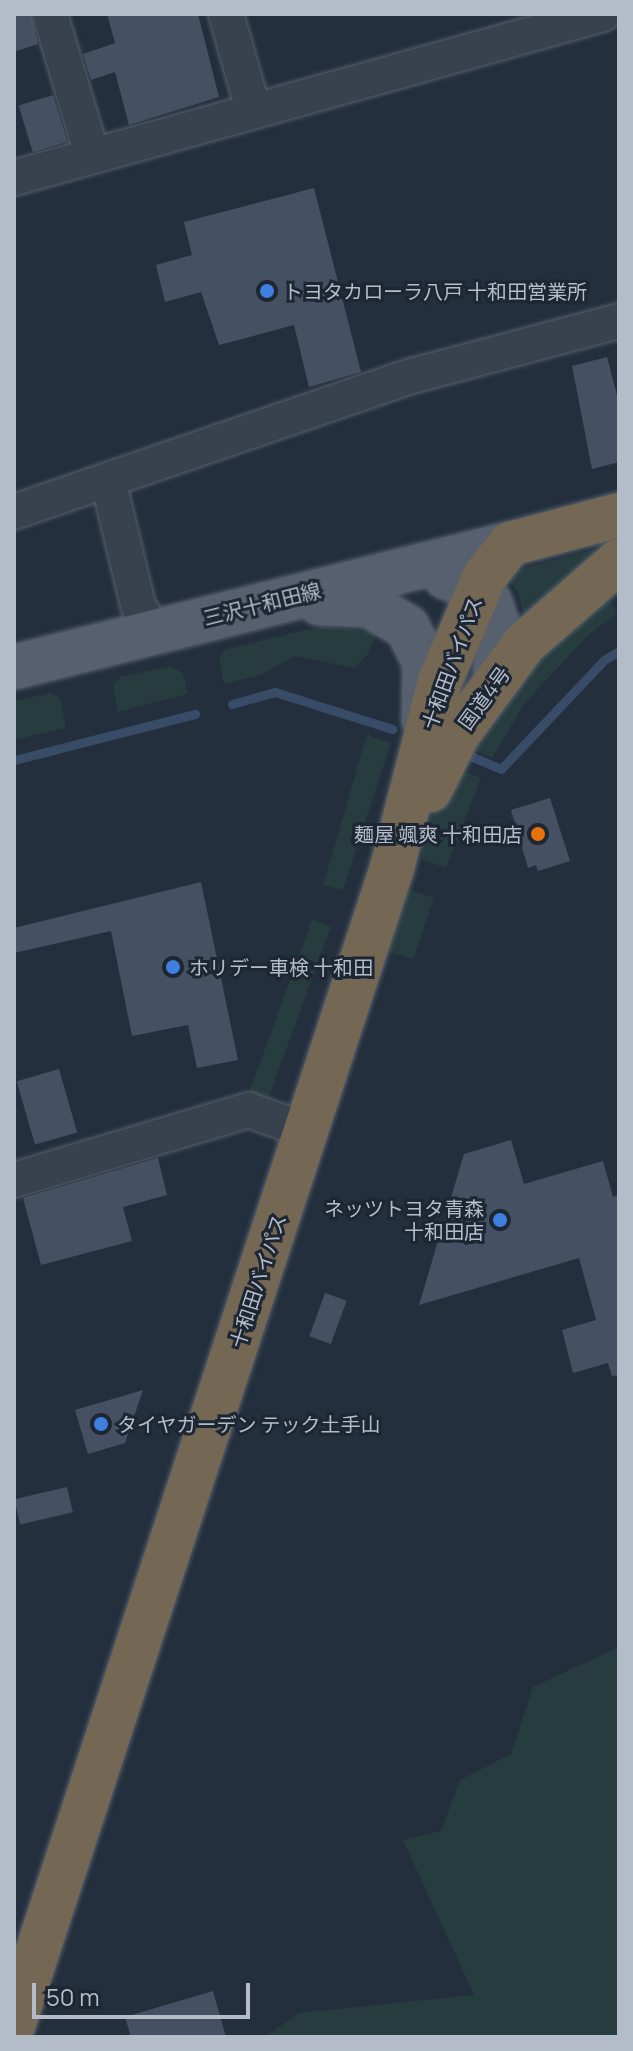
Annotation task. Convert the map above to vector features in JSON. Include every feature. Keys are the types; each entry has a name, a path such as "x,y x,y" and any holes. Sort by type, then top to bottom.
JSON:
{"highway":[{"path":"510,544 619,515"},
{"name":"十和田バイパス","path":"14,2023 392,868 440,681 477,592 510,544"},
{"name":"国道4号","path":"392,868 458,734 495,680 560,607 619,561"}],"main road":[{"name":"三沢十和田線","path":"14,667 510,544"},
{"path":"404,570 451,578 490,603 501,636 495,680"},
{"path":"268,603 369,605 407,627 425,662 421,750"}],"street":[{"path":"50,14 92,155"},
{"path":"226,14 253,109"},
{"path":"14,178 603,14"},
{"path":"14,512 412,376 619,321"},
{"path":"108,480 138,605 153,631"},
{"path":"14,1180 249,1110 307,1131"}],"green space":[{"path":"611,545 525,620 518,593 507,578 509,572"},
{"path":"604,590 617,614 589,634 524,704 492,758 467,747 481,719"},
{"path":"322,626 377,632 367,655 354,668 295,656 260,675 224,684 219,657 225,650"},
{"path":"170,666 183,673 188,694 118,712 113,686 120,677"},
{"path":"51,693 60,698 66,728 14,740 14,701"},
{"path":"367,735 391,743 343,890 323,885"},
{"path":"453,767 481,778 446,868 423,860 420,842"},
{"path":"407,889 434,898 414,959 387,951"},
{"path":"312,920 331,927 268,1101 249,1094"},
{"path":"619,1647 619,2037 265,2037 299,2013 474,1995 403,1840 441,1831 460,1780 511,1754 533,1687"}],"building":[{"path":"14,14 31,14 38,44 14,52"},
{"path":"107,14 198,14 219,97 129,125 115,72 91,80 83,54 115,43"},
{"path":"53,95 67,142 33,152 19,106"},
{"path":"314,188 361,372 309,387 294,325 219,345 201,292 165,302 156,265 192,255 184,222"},
{"path":"607,357 619,403 619,462 592,469 572,366"},
{"name":"麺屋 颯爽 十和田店","path":"550,798 570,861 538,871 536,865 528,868 511,810"},
{"path":"201,882 238,1060 197,1068 188,1025 132,1036 111,931 14,953 14,928"},
{"path":"59,1069 77,1132 35,1145 17,1081"},
{"path":"511,1140 524,1184 603,1161 613,1197 619,1195 619,1375 612,1376 608,1363 573,1373 562,1330 596,1320 579,1258 419,1305 464,1154"},
{"path":"158,1158 167,1195 123,1207 132,1241 41,1265 23,1198"},
{"path":"325,1293 347,1301 331,1344 309,1336"},
{"path":"143,1390 125,1443 88,1454 75,1410"},
{"path":"67,1487 73,1512 20,1524 14,1499"},
{"path":"213,1991 226,2037 131,2037 125,2017"}],"waterway":[{"path":"463,753 501,769 604,660 619,651"},
{"path":"232,704 275,692 392,729"},
{"path":"14,760 195,714"}],"place":[{"name":"トヨタカローラ八戸 十和田営業所","path":"267,291"},
{"name":"麺屋 颯爽 十和田店","path":"538,834"},
{"name":"ホリデー車検 十和田","path":"173,967"},
{"name":"ネッツトヨタ青森 十和田店","path":"500,1220"},
{"name":"タイヤガーデン テック土手山","path":"101,1424"}]}
